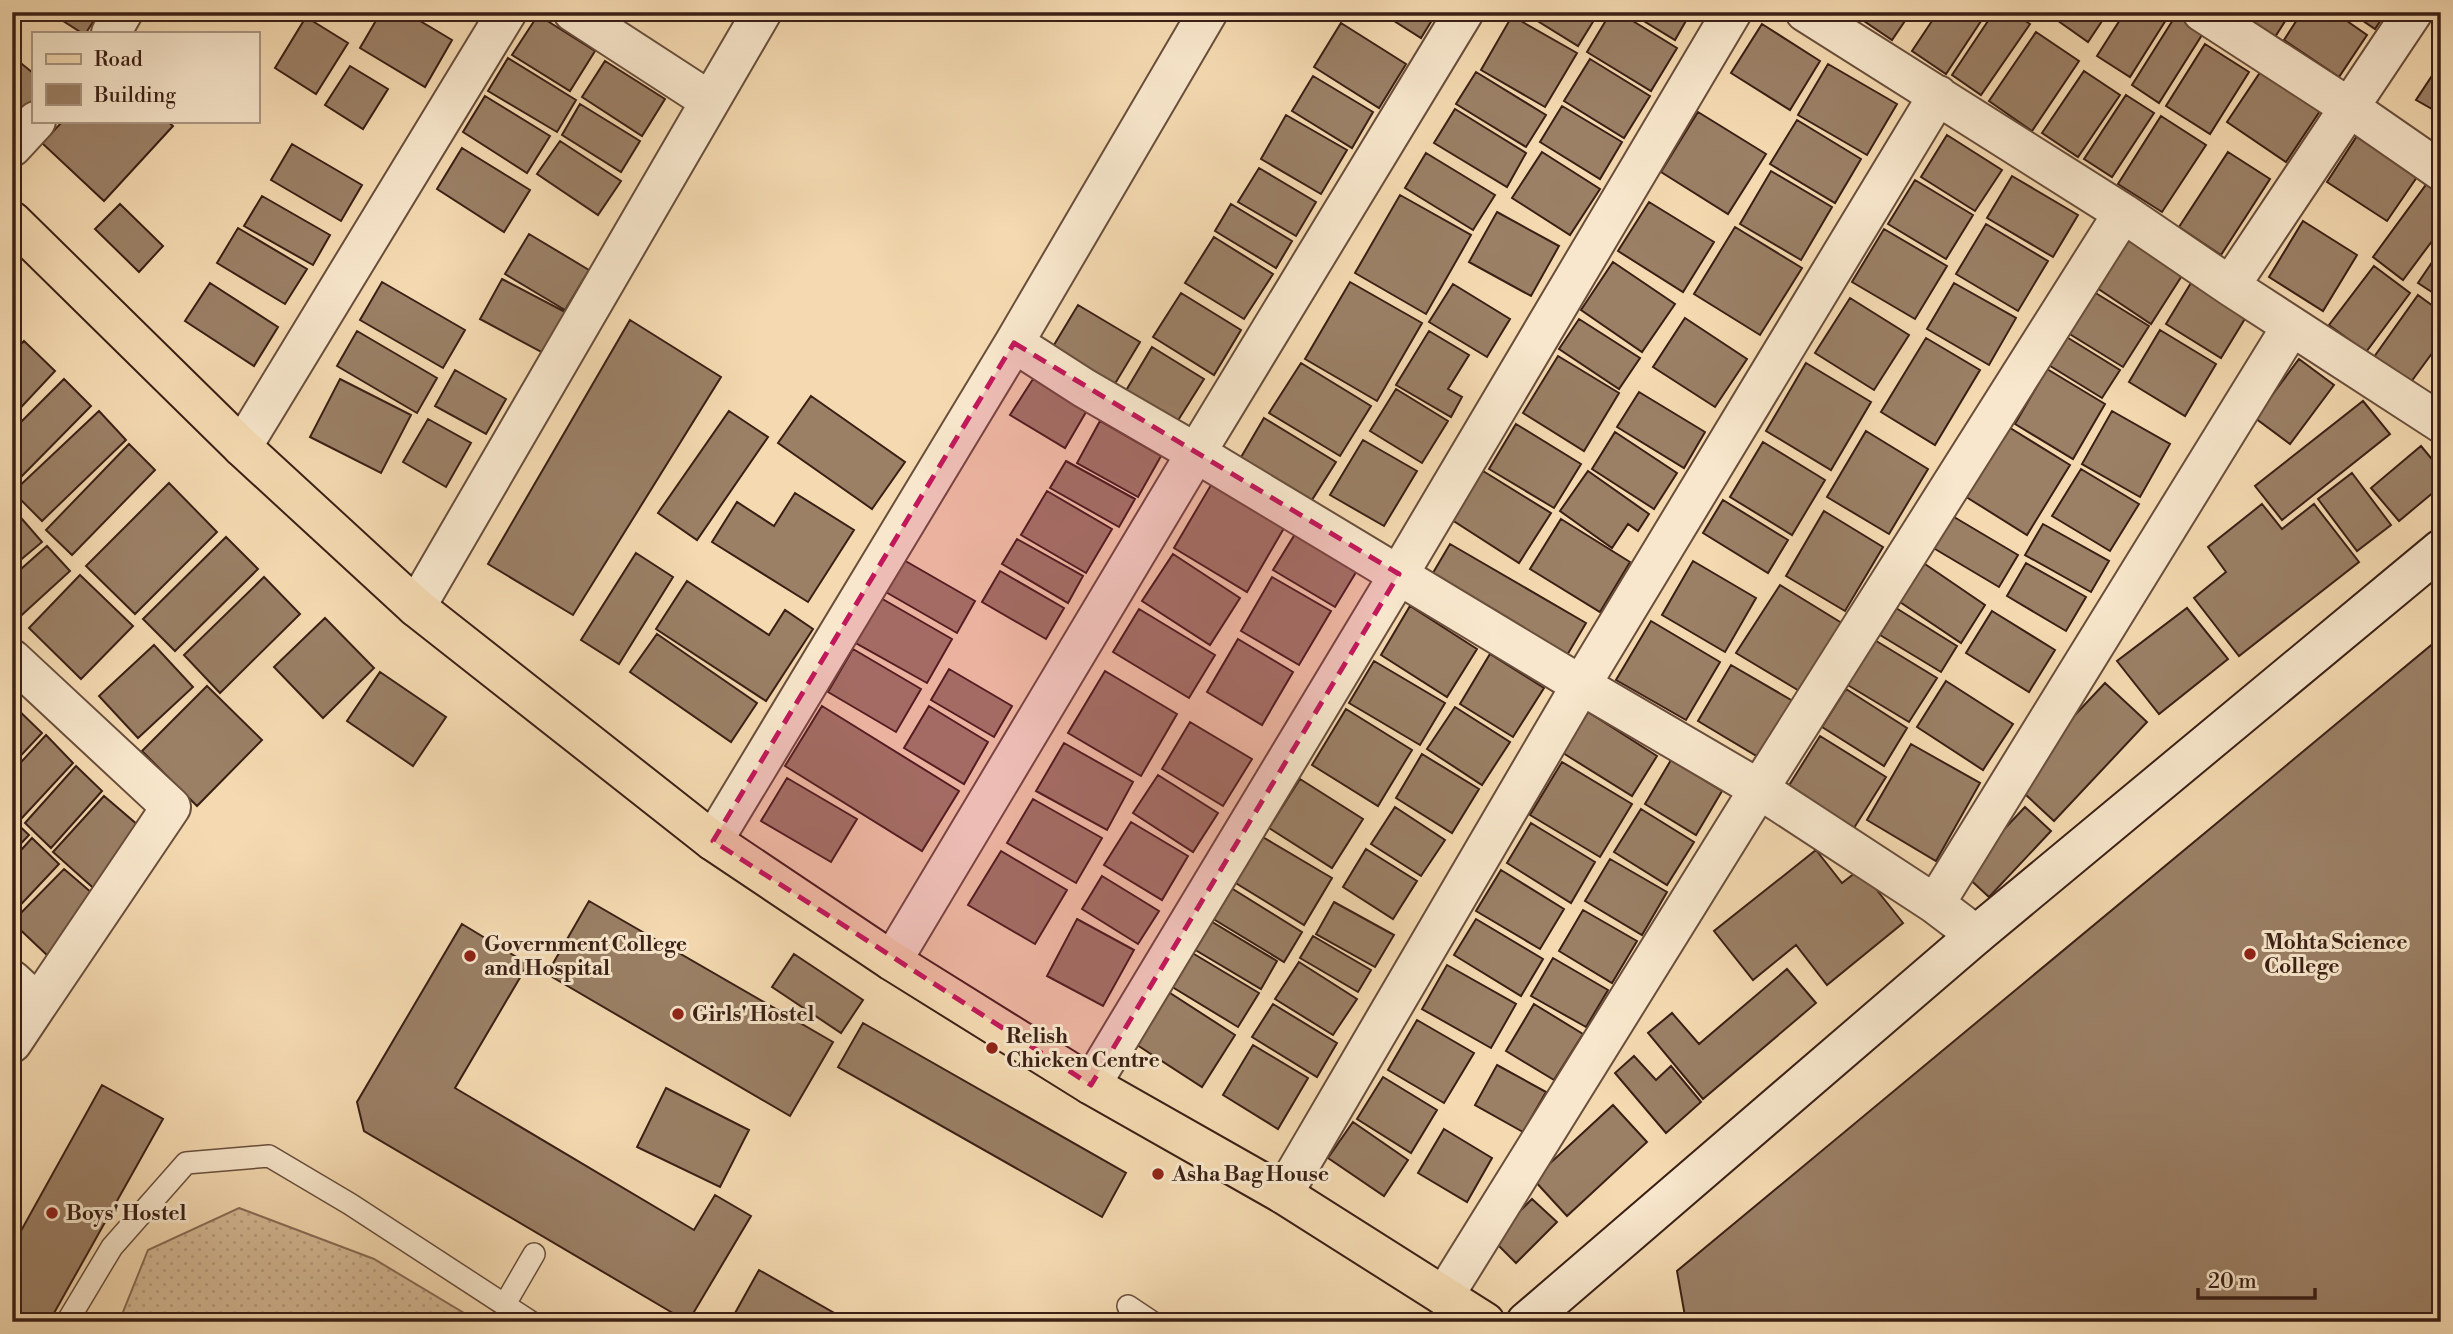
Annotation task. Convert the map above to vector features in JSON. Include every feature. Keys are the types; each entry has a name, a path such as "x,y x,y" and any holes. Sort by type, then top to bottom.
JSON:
{"main road":[{"path":"12,221 242,447 416,607 713,841 892,961 1091,1085 1283,1194 1485,1322"}],"street":[{"path":"112,32 123,12"},
{"path":"242,447 507,12"},
{"path":"573,12 710,101"},
{"path":"416,607 762,12"},
{"path":"713,841 1014,343 1208,12"},
{"path":"892,961 1196,453 1465,12"},
{"path":"1091,1085 1399,574 1732,12"},
{"path":"1805,12 2123,212 2291,327 2441,423"},
{"path":"2202,12 2350,107 2441,171"},
{"path":"2230,286 2413,12"},
{"path":"1283,1194 1581,685 1938,95"},
{"path":"12,147 35,122"},
{"path":"1444,1296 1759,789 2123,212"},
{"path":"1935,904 2291,327"},
{"path":"1014,343 1084,388 1759,789 1935,904 1976,935"},
{"path":"1527,1322 1976,935 2441,549"},
{"path":"12,659 171,807 25,992 12,1044"}],"lane":[{"path":"67,1322 112,1247 186,1163 269,1156 350,1204 531,1322"},
{"path":"505,1304 534,1254"},
{"path":"1128,1306 1152,1322"}],"highlighted area":[{"path":"1014,343 1399,574 1091,1085 713,841"}],"shaded area":[{"path":"239,1208 374,1259 479,1322 119,1322 148,1250"}],"building":[{"path":"49,12 99,12 87,32 80,32"},
{"path":"381,12 405,12 452,40 425,87 360,48"},
{"path":"1380,12 1437,12 1421,38"},
{"path":"1523,12 1599,12 1578,46"},
{"path":"1611,12 1618,12 1677,48 1651,91 1587,52"},
{"path":"1629,12 1691,12 1675,40"},
{"path":"1866,12 1911,12 1892,40 1861,19"},
{"path":"1938,12 1987,12 1946,74 1912,51"},
{"path":"1994,12 2011,12 2030,24 1981,95 1952,75"},
{"path":"2058,12 2108,12 2088,42 2054,18"},
{"path":"2125,12 2171,12 2130,77 2097,56"},
{"path":"2178,12 2184,12 2207,27 2159,103 2132,85"},
{"path":"2238,12 2291,12 2275,37"},
{"path":"2302,12 2334,12 2367,35 2339,77 2284,40"},
{"path":"2350,12 2386,12 2375,29"},
{"path":"538,15 595,51 570,91 512,55"},
{"path":"1512,16 1577,53 1545,107 1481,70"},
{"path":"306,17 348,43 316,94 275,68"},
{"path":"1341,23 1406,64 1379,108 1314,67"},
{"path":"1762,24 1820,61 1790,110 1731,73"},
{"path":"2036,32 2079,61 2032,131 1989,101"},
{"path":"2205,44 2249,72 2210,134 2166,106"},
{"path":"12,56 32,72 32,108 12,132"},
{"path":"508,58 576,100 557,132 488,91"},
{"path":"1590,59 1650,96 1624,138 1564,101"},
{"path":"605,61 665,99 642,136 582,97"},
{"path":"2441,62 2441,114 2416,100"},
{"path":"1828,64 1897,104 1867,155 1798,115"},
{"path":"350,66 388,89 363,129 325,105"},
{"path":"2084,71 2120,95 2078,157 2042,133"},
{"path":"2261,71 2320,111 2286,162 2227,122"},
{"path":"1476,72 1546,115 1526,147 1456,104"},
{"path":"1313,76 1373,112 1352,148 1292,111"},
{"path":"2126,95 2154,113 2112,177 2084,159"},
{"path":"485,96 550,136 527,173 463,132"},
{"path":"580,104 640,141 621,172 562,135"},
{"path":"1562,106 1622,142 1600,179 1540,142"},
{"path":"1455,109 1526,153 1507,187 1434,143"},
{"path":"1698,112 1766,154 1728,214 1661,172"},
{"path":"1286,115 1347,150 1321,194 1261,159"},
{"path":"2161,116 2206,145 2162,212 2118,184"},
{"path":"1797,120 1861,159 1835,203 1770,164"},
{"path":"62,122 168,122 173,126 104,201 42,143"},
{"path":"1947,135 2002,170 1975,211 1921,177"},
{"path":"2357,136 2417,177 2387,221 2327,182"},
{"path":"560,141 621,181 598,215 537,174"},
{"path":"292,144 362,185 341,221 271,180"},
{"path":"462,148 530,190 504,232 437,189"},
{"path":"1542,152 1600,189 1570,235 1512,198"},
{"path":"2228,152 2270,179 2221,255 2179,227"},
{"path":"1426,153 1495,195 1473,230 1405,188"},
{"path":"1259,168 1316,202 1296,236 1238,202"},
{"path":"1771,171 1832,207 1801,260 1740,224"},
{"path":"2012,176 2078,215 2053,257 1987,218"},
{"path":"1915,180 1973,215 1946,259 1888,224"},
{"path":"2428,182 2441,191 2441,229 2403,280 2373,257"},
{"path":"1400,195 1471,235 1426,314 1355,273"},
{"path":"262,196 330,235 313,265 244,226"},
{"path":"1649,202 1714,242 1683,292 1618,251"},
{"path":"120,204 163,246 139,272 95,229"},
{"path":"1231,204 1292,241 1276,268 1215,231"},
{"path":"1497,212 1559,246 1531,296 1469,262"},
{"path":"2303,221 2357,255 2323,311 2269,277"},
{"path":"1986,224 2048,261 2018,311 1956,274"},
{"path":"1735,227 1802,268 1760,335 1694,294"},
{"path":"238,228 307,269 285,304 217,263"},
{"path":"1884,229 1947,266 1915,319 1852,282"},
{"path":"529,234 589,270 565,310 505,274"},
{"path":"1214,237 1273,274 1244,319 1185,283"},
{"path":"2129,239 2183,274 2151,324 2097,288"},
{"path":"2441,249 2441,298 2418,283"},
{"path":"1613,262 1675,304 1642,352 1581,310"},
{"path":"2374,266 2410,293 2366,352 2329,325"},
{"path":"502,279 567,313 545,354 480,319"},
{"path":"382,282 465,330 443,368 360,320"},
{"path":"1350,282 1422,323 1377,401 1305,359"},
{"path":"210,283 278,327 254,366 185,321"},
{"path":"1954,283 2016,318 1989,365 1927,329"},
{"path":"2191,283 2246,317 2221,358 2166,324"},
{"path":"1453,284 1510,319 1487,357 1429,322"},
{"path":"2094,292 2149,326 2123,367 2068,333"},
{"path":"1181,293 1241,330 1214,375 1153,337"},
{"path":"2418,295 2441,312 2441,341 2411,382 2374,357"},
{"path":"1850,298 1909,335 1874,390 1815,353"},
{"path":"1078,305 1140,342 1113,387 1051,350"},
{"path":"1685,318 1747,359 1715,407 1653,367"},
{"path":"1579,319 1640,358 1619,389 1559,349"},
{"path":"630,320 721,377 573,615 488,564"},
{"path":"2160,330 2216,364 2185,416 2129,382"},
{"path":"357,331 437,378 417,413 337,366"},
{"path":"1429,331 1469,355 1448,389 1462,397 1451,417 1396,385"},
{"path":"2065,336 2120,370 2102,398 2047,364"},
{"path":"1926,338 1980,370 1935,445 1881,412"},
{"path":"24,341 55,371 12,417 12,353"},
{"path":"1152,347 1204,379 1172,430 1121,399"},
{"path":"1558,356 1619,393 1584,451 1523,413"},
{"path":"2299,359 2334,385 2290,444 2255,418"},
{"path":"1301,363 1371,406 1340,456 1269,413"},
{"path":"1806,363 1871,402 1831,470 1766,431"},
{"path":"2047,369 2105,404 2073,459 2015,424"},
{"path":"455,370 506,399 486,434 435,406"},
{"path":"64,379 91,406 19,479 12,472 12,431"},
{"path":"340,379 411,415 381,473 310,437"},
{"path":"1033,379 1086,412 1065,448 1010,415"},
{"path":"1396,389 1448,421 1422,463 1370,431"},
{"path":"1639,392 1705,432 1684,468 1617,427"},
{"path":"811,396 905,462 872,509 778,443"},
{"path":"2363,401 2390,434 2282,520 2255,486"},
{"path":"99,411 126,440 42,521 13,492"},
{"path":"729,411 768,437 697,540 658,513"},
{"path":"2112,411 2170,444 2140,497 2082,464"},
{"path":"1264,418 1336,462 1310,503 1240,459"},
{"path":"428,419 471,443 446,487 403,462"},
{"path":"1100,421 1161,456 1138,497 1077,463"},
{"path":"1516,424 1581,464 1554,508 1489,469"},
{"path":"2007,426 2070,465 2027,535 1963,495"},
{"path":"1866,431 1928,469 1889,534 1827,497"},
{"path":"1615,432 1677,473 1654,509 1592,469"},
{"path":"1363,440 1417,471 1384,526 1330,495"},
{"path":"1763,442 1825,480 1792,535 1730,497"},
{"path":"129,444 155,470 72,555 46,530"},
{"path":"2421,446 2441,470 2441,486 2399,521 2371,488"},
{"path":"1066,461 1135,499 1119,527 1050,488"},
{"path":"2081,469 2139,504 2110,551 2052,516"},
{"path":"1483,471 1551,513 1519,563 1452,520"},
{"path":"1588,471 1649,514 1638,531 1628,524 1612,548 1560,511"},
{"path":"2352,473 2391,525 2357,551 2318,499"},
{"path":"169,483 217,532 135,614 86,566"},
{"path":"1211,485 1284,528 1247,592 1174,548"},
{"path":"1047,491 1112,529 1086,573 1021,535"},
{"path":"795,493 854,530 808,602 712,542 737,502 774,526"},
{"path":"1723,500 1788,540 1768,573 1703,533"},
{"path":"2262,504 2282,529 2314,504 2359,562 2239,656 2194,598 2226,572 2208,547"},
{"path":"1824,511 1883,547 1845,611 1786,576"},
{"path":"1949,514 2018,555 1999,587 1930,546"},
{"path":"22,519 42,542 12,567 12,527"},
{"path":"1561,519 1630,562 1600,612 1530,569"},
{"path":"2043,524 2109,561 2091,592 2025,555"},
{"path":"1300,526 1361,564 1335,607 1273,570"},
{"path":"226,537 258,569 175,651 143,619"},
{"path":"1017,539 1083,576 1068,603 1002,564"},
{"path":"1450,544 1586,623 1566,657 1430,578"},
{"path":"47,546 70,571 14,622 12,577"},
{"path":"636,553 673,577 619,664 581,640"},
{"path":"1173,554 1240,598 1210,645 1142,601"},
{"path":"902,559 975,601 957,633 884,591"},
{"path":"1693,561 1756,598 1725,652 1662,615"},
{"path":"1922,562 1985,605 1961,643 1897,600"},
{"path":"2026,563 2086,597 2066,631 2007,596"},
{"path":"1000,571 1064,608 1046,639 982,602"},
{"path":"80,575 133,626 81,679 29,628"},
{"path":"264,577 300,614 220,693 184,655"},
{"path":"1272,577 1331,611 1299,665 1241,631"},
{"path":"687,581 769,635 785,610 813,629 766,701 656,629"},
{"path":"1780,585 1845,625 1801,692 1736,653"},
{"path":"879,597 952,639 927,683 854,642"},
{"path":"1410,606 1477,649 1447,697 1381,655"},
{"path":"1896,608 1957,646 1941,672 1880,635"},
{"path":"2187,608 2228,659 2159,714 2117,661"},
{"path":"1139,609 1215,655 1189,698 1113,652"},
{"path":"1992,611 2055,650 2029,692 1966,653"},
{"path":"325,618 374,668 323,718 274,667"},
{"path":"1651,621 1720,662 1686,720 1616,680"},
{"path":"657,634 757,703 731,742 630,672"},
{"name":"Mohta Science College","path":"2441,637 2441,1322 1686,1322 1677,1271"},
{"path":"1238,639 1293,672 1262,725 1207,692"},
{"path":"1873,639 1937,678 1909,722 1846,684"},
{"path":"154,645 193,687 138,738 99,696"},
{"path":"853,649 921,689 896,732 828,692"},
{"path":"1490,654 1544,688 1513,737 1460,704"},
{"path":"1374,661 1445,703 1420,745 1349,703"},
{"path":"1731,665 1798,704 1765,761 1698,721"},
{"path":"949,669 1012,706 994,737 931,700"},
{"path":"1105,671 1177,714 1141,776 1068,733"},
{"path":"380,672 446,717 413,766 347,721"},
{"path":"1946,681 2013,724 1983,770 1917,727"},
{"path":"2105,683 2147,722 2054,821 2012,782"},
{"path":"207,686 262,740 197,806 142,751"},
{"path":"1846,689 1907,728 1884,766 1822,727"},
{"path":"12,704 42,733 12,765"},
{"path":"822,706 959,791 922,851 785,766"},
{"path":"929,706 988,742 964,784 904,748"},
{"path":"1455,707 1510,742 1482,785 1427,749"},
{"path":"1346,709 1412,750 1378,806 1312,765"},
{"path":"1588,712 1657,756 1632,796 1563,753"},
{"path":"1190,722 1252,759 1223,806 1162,769"},
{"path":"46,735 73,763 21,819 12,810 12,772"},
{"path":"1820,736 1886,777 1854,828 1788,787"},
{"path":"1064,743 1133,782 1107,830 1036,791"},
{"path":"1911,744 1980,783 1936,861 1867,820"},
{"path":"1422,754 1479,789 1452,833 1396,798"},
{"path":"1671,760 1722,791 1696,835 1645,804"},
{"path":"1562,762 1632,804 1600,857 1530,815"},
{"path":"76,766 102,791 51,848 25,823"},
{"path":"1158,775 1218,813 1193,852 1133,813"},
{"path":"787,778 857,819 831,862 761,821"},
{"path":"1300,779 1363,819 1332,868 1269,828"},
{"path":"104,796 146,832 99,893 53,852"},
{"path":"1033,799 1102,838 1076,883 1007,843"},
{"path":"1395,807 1445,840 1421,876 1371,844"},
{"path":"2025,807 2051,831 1989,897 1963,873"},
{"path":"1641,809 1694,842 1667,885 1614,852"},
{"path":"12,819 29,835 12,853"},
{"path":"1131,822 1188,856 1162,900 1104,865"},
{"path":"1531,823 1595,862 1571,903 1507,863"},
{"path":"1261,836 1332,878 1304,925 1234,882"},
{"path":"32,838 59,864 12,914 12,860"},
{"path":"1366,849 1417,881 1393,919 1343,887"},
{"path":"1816,850 1842,883 1860,869 1903,923 1827,985 1796,945 1753,980 1714,931"},
{"path":"1001,851 1067,890 1035,944 968,905"},
{"path":"1610,859 1667,892 1642,935 1585,901"},
{"path":"64,869 99,899 48,956 12,922"},
{"path":"1501,870 1564,909 1540,949 1476,911"},
{"path":"1102,876 1159,911 1138,944 1082,909"},
{"path":"1228,886 1302,932 1284,962 1210,917"},
{"path":"589,901 833,1042 790,1116 547,974"},
{"path":"1334,902 1394,935 1375,967 1316,934"},
{"path":"1583,910 1637,941 1612,983 1559,951"},
{"path":"1077,919 1134,950 1103,1006 1047,976"},
{"path":"1476,919 1543,959 1521,996 1454,955"},
{"path":"1209,920 1277,961 1261,989 1192,948"},
{"path":"462,924 528,964 455,1088 694,1230 715,1195 751,1216 688,1322 364,1131 357,1102"},
{"path":"1313,936 1371,970 1358,992 1300,958"},
{"path":"1189,951 1259,993 1238,1027 1169,985"},
{"path":"794,954 863,1000 841,1033 772,987"},
{"path":"1553,958 1608,990 1586,1027 1531,996"},
{"path":"1299,962 1357,999 1333,1035 1275,999"},
{"path":"1447,965 1516,1004 1491,1048 1422,1009"},
{"path":"1787,969 1816,1003 1703,1099 1648,1033 1672,1013 1699,1044"},
{"path":"1167,991 1235,1035 1202,1087 1134,1043"},
{"path":"1273,1004 1337,1043 1317,1077 1252,1037"},
{"path":"1534,1004 1583,1034 1554,1080 1506,1051"},
{"path":"1417,1020 1474,1053 1444,1103 1388,1070"},
{"path":"863,1023 1126,1173 1102,1217 838,1067"},
{"path":"1253,1045 1308,1078 1278,1129 1223,1095"},
{"path":"1634,1056 1656,1080 1671,1066 1701,1102 1666,1133 1615,1073"},
{"path":"1497,1065 1546,1092 1523,1132 1475,1105"},
{"path":"1383,1077 1437,1110 1411,1153 1357,1119"},
{"path":"102,1085 163,1119 49,1322 12,1322 12,1247"},
{"path":"666,1088 749,1130 720,1187 637,1147"},
{"path":"1613,1105 1647,1142 1567,1216 1533,1179"},
{"path":"1353,1122 1408,1160 1384,1196 1328,1158"},
{"path":"1444,1129 1492,1158 1467,1202 1418,1173"},
{"path":"1532,1199 1557,1222 1516,1263 1492,1239"},
{"path":"759,1270 850,1322 730,1322"}],"place":[{"name":"Mohta Science College","path":"2250,954"},
{"name":"Government College and Hospital","path":"470,956"},
{"name":"Girls' Hostel","path":"678,1014"},
{"name":"Relish Chicken Centre","path":"992,1048"},
{"name":"Asha Bag House","path":"1158,1174"},
{"name":"Boys' Hostel","path":"52,1213"}]}
